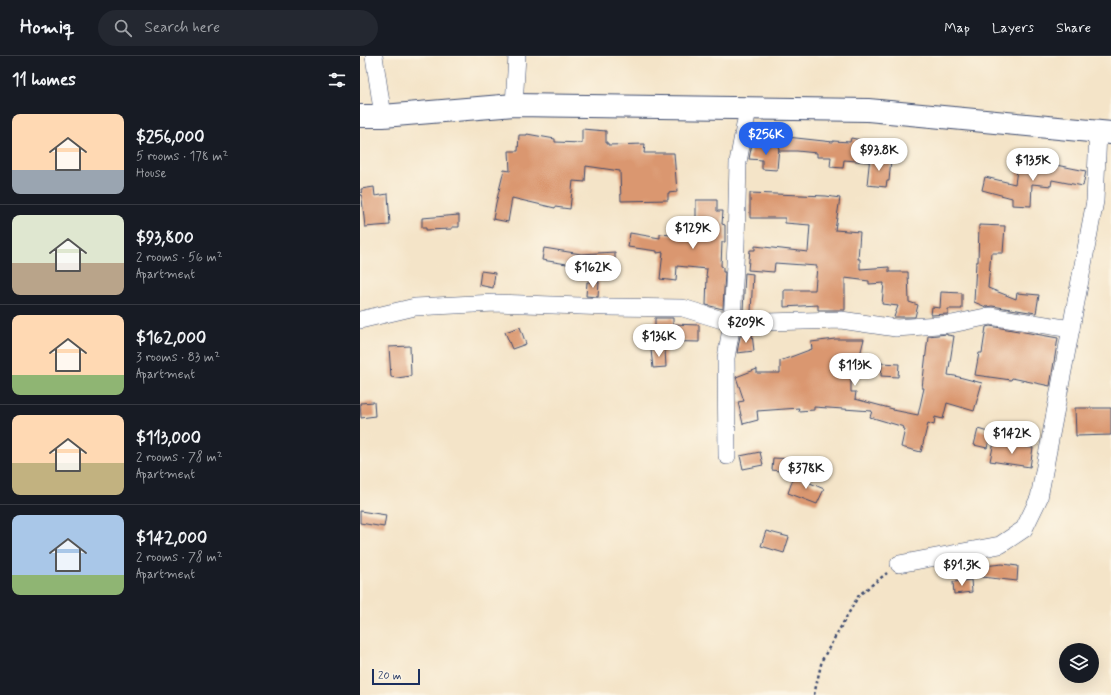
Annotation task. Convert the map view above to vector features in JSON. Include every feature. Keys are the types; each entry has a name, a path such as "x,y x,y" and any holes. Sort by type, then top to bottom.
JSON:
{"highway":[{"path":"360,116 383,116 514,105 868,110 1104,132"}],"street":[{"path":"374,56 383,116"},
{"path":"514,105 517,56"},
{"path":"727,456 726,358 732,323 738,162 748,109"},
{"path":"899,564 1000,545 1024,529 1039,498 1095,201 1104,132"},
{"path":"360,320 415,307 495,303 683,308 732,323 841,320 896,328 952,324 990,316 1071,329"}],"path":[{"path":"814,695 822,660 859,595 899,564"}],"building":[{"path":"582,129 606,131 606,143 608,143 608,145 645,144 644,153 674,153 677,192 668,193 668,200 621,201 620,171 586,166 585,182 573,181 570,209 555,208 512,198 508,222 493,219 504,170 510,171 509,151 518,151 519,135 527,134 555,139 555,142 582,143"},
{"path":"778,136 833,142 850,142 851,138 872,142 869,162 844,160 843,168 830,167 831,157 817,157 817,153 779,151"},
{"path":"752,144 779,146 777,170 762,169 762,160 749,159"},
{"path":"870,156 891,159 889,181 887,181 886,187 867,185"},
{"path":"1018,163 1050,168 1051,164 1086,171 1083,186 1052,180 1051,186 1032,184 1031,206 1012,205 1012,198 982,190 985,177 1015,184"},
{"path":"374,187 375,196 388,194 390,225 365,227 361,189"},
{"path":"750,193 826,196 840,198 835,230 860,232 858,259 860,259 860,269 889,267 889,272 908,272 909,302 918,305 915,317 894,317 898,306 882,304 884,283 869,284 869,281 845,278 845,310 818,310 818,305 784,307 784,290 815,290 817,266 775,263 774,272 748,270 750,250 755,250 755,246 808,252 810,225 785,223 785,218 750,218"},
{"path":"696,200 717,200 717,211 723,211 722,224 725,225 725,242 722,242 721,266 723,267 723,272 725,272 723,309 706,305 707,269 677,266 676,281 660,279 663,252 657,253 657,251 628,247 630,233 660,238 660,234 696,237"},
{"path":"459,215 459,227 452,227 452,229 426,230 426,228 422,228 422,218"},
{"path":"979,225 1005,226 1003,253 991,253 988,288 1016,299 1017,293 1039,295 1036,313 992,306 986,307 974,302 976,262 978,262"},
{"path":"544,248 581,254 615,252 615,266 604,266 604,270 542,260"},
{"path":"481,271 495,273 493,288 479,285"},
{"path":"745,273 753,274 751,312 743,311"},
{"path":"587,282 599,282 598,297 586,296"},
{"path":"941,292 962,293 962,309 948,309 948,314 931,315 932,307 940,308"},
{"path":"655,318 673,318 673,324 699,325 699,342 655,341"},
{"path":"990,326 1058,338 1050,386 1012,378 1011,380 975,375 979,353 982,353 986,327"},
{"path":"520,327 526,344 512,349 505,332"},
{"path":"752,334 754,351 737,353 740,336"},
{"path":"947,334 954,336 948,375 982,383 974,411 947,403 943,419 935,417 934,425 928,423 921,452 901,447 905,429 903,429 904,427 870,417 872,411 814,407 814,410 798,411 799,408 757,411 758,420 743,424 738,402 744,401 736,377 757,369 757,373 780,373 780,361 812,349 811,342 835,339 864,339 858,363 851,362 851,392 856,392 855,399 893,410 918,415 924,388 922,388 928,336"},
{"path":"410,346 411,376 397,378 391,377 389,347"},
{"path":"665,349 666,367 653,368 651,350"},
{"path":"882,363 899,364 898,377 881,376"},
{"path":"374,402 375,416 361,418 360,403"},
{"path":"1075,408 1111,408 1111,435 1076,436"},
{"path":"978,429 991,433 987,448 974,445"},
{"path":"994,442 1033,448 1030,467 990,461"},
{"path":"760,452 763,465 743,469 740,456"},
{"path":"773,458 794,459 793,473 772,470"},
{"path":"794,476 824,489 817,504 788,493"},
{"path":"360,511 386,515 384,527 360,523"},
{"path":"766,531 789,537 784,553 761,546"},
{"path":"1002,564 1018,566 1017,581 956,574 956,569"},
{"path":"971,580 972,592 954,594 953,582"}]}
